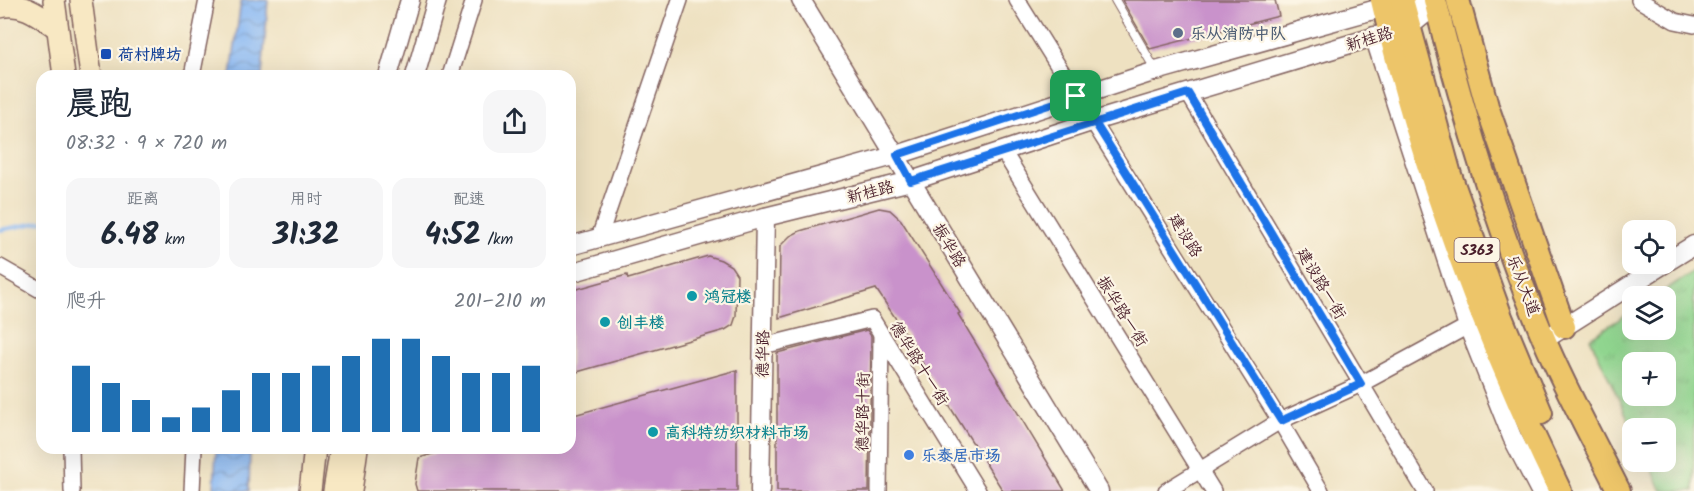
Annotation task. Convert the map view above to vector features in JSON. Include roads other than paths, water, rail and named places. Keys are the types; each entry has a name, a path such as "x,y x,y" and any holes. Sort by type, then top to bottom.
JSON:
{"main road":[{"path":"54,0 62,70"},
{"path":"81,0 89,70"},
{"name":"乐从大道","path":"1393,2 1391,31 1450,175 1501,316 1576,491"},
{"path":"1443,2 1487,106 1564,327"},
{"name":"乐从大道","path":"1443,2 1456,83 1498,216 1544,340 1619,491"},
{"path":"0,7 9,5 31,10 57,28"},
{"path":"1391,31 1397,62 1450,230 1490,333 1560,491"},
{"path":"310,491 314,454"},
{"path":"334,491 340,454"},
{"path":"351,491 356,454"}],"street":[{"path":"193,70 207,0"},
{"path":"390,70 410,0"},
{"path":"416,70 437,0"},
{"path":"452,70 474,0"},
{"path":"599,238 680,0"},
{"name":"振华路","path":"801,0 897,155 1098,491"},
{"name":"建设路","path":"1017,0 1281,421 1321,491"},
{"path":"1639,0 1675,21 1694,25"},
{"name":"新桂路","path":"576,244 897,155 1156,71 1393,2 1443,2"},
{"name":"新桂路","path":"576,271 765,217 911,181 1094,121 1391,31 1443,2"},
{"path":"1391,31 1468,326 1512,437 1540,491"},
{"name":"建设路一街","path":"1188,93 1425,491"},
{"name":"振华路一街","path":"1003,151 1212,491"},
{"name":"德华路","path":"760,491 765,217"},
{"path":"1676,256 1694,245"},
{"path":"0,267 36,288"},
{"path":"1544,340 1648,274"},
{"name":"德华路十一街","path":"763,346 872,319 978,491"},
{"path":"1166,491 1281,421 1361,384 1468,326"},
{"name":"德华路十街","path":"879,491 881,334"},
{"path":"71,454 72,491"},
{"path":"192,491 194,454"}],"lane":[{"path":"1115,0 1156,71"}],"water":[{"path":"241,0 268,0 262,70 232,70"},
{"path":"216,454 250,454 249,491 214,491"}],"waterway":[{"path":"0,230 36,223"}],"place":[{"name":"乐从消防中队","path":"1178,33"},
{"name":"荷村牌坊","path":"106,54"},
{"name":"鸿冠楼","path":"692,296"},
{"name":"创丰楼","path":"605,322"},
{"name":"高科特纺织材料市场","path":"653,432"},
{"name":"乐泰居市场","path":"909,455"}]}
